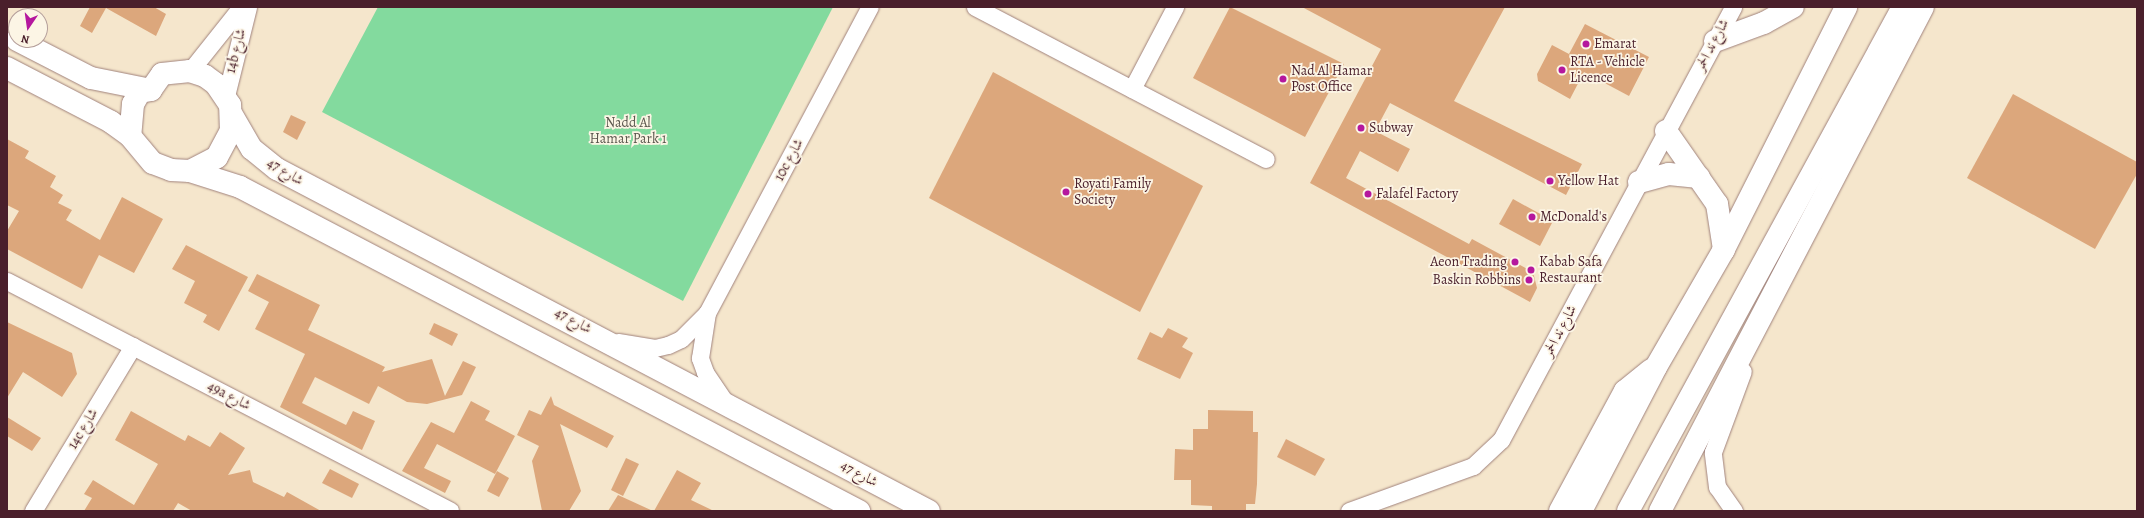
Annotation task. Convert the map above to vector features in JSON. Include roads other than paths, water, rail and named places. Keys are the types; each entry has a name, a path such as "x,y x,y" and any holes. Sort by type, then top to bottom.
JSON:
{"main road":[{"path":"1715,41 1764,23 1793,7"},
{"path":"1581,511 1656,367 1724,251 1846,7"},
{"path":"1628,511 1902,7"},
{"path":"1660,511 1923,7"},
{"path":"32,48 91,78 151,90"},
{"path":"7,68 94,112 130,136 153,163 171,170 190,171 240,187 859,511"},
{"path":"130,136 133,104 140,92 151,90 162,74 190,71 205,76 229,106 232,131 217,157 190,171"},
{"name":"شارع 47","path":"229,106 252,149 277,169 611,341 929,511"},
{"path":"1666,131 1699,176 1718,209 1724,251"},
{"path":"1639,182 1669,174 1699,176"},
{"path":"1560,511 1625,391 1633,381 1656,367"}],"street":[{"name":"14b شارع","path":"190,71 241,7"},
{"name":"14b شارع","path":"229,106 248,7"},
{"name":"10c شارع","path":"611,341 641,347 668,345 681,339 707,314 870,7"},
{"path":"975,7 1266,159"},
{"path":"1132,89 1175,7"},
{"name":"شارع ند الحمر","path":"1349,511 1473,466 1501,440 1732,7"},
{"name":"49a شارع","path":"7,281 450,511"},
{"path":"1734,511 1717,487 1713,452 1775,289"},
{"name":"10c شارع","path":"707,314 700,358 705,372 725,402"},
{"name":"14c شارع","path":"33,511 133,346"}],"place":[{"name":"Emarat","path":"1586,44"},
{"name":"RTA - Vehicle Licence","path":"1562,70"},
{"name":"Nad Al Hamar Post Office","path":"1283,79"},
{"name":"Subway","path":"1361,128"},
{"name":"Yellow Hat","path":"1550,181"},
{"name":"Royati Family Society","path":"1066,192"},
{"name":"Falafel Factory","path":"1368,194"},
{"name":"McDonald's","path":"1532,217"},
{"name":"Aeon Trading","path":"1515,262"},
{"name":"Kabab Safa Restaurant","path":"1531,270"},
{"name":"Baskin Robbins","path":"1529,280"}],"park label":[{"name":"Nadd Al Hamar Park 1","path":"628,132"}]}
